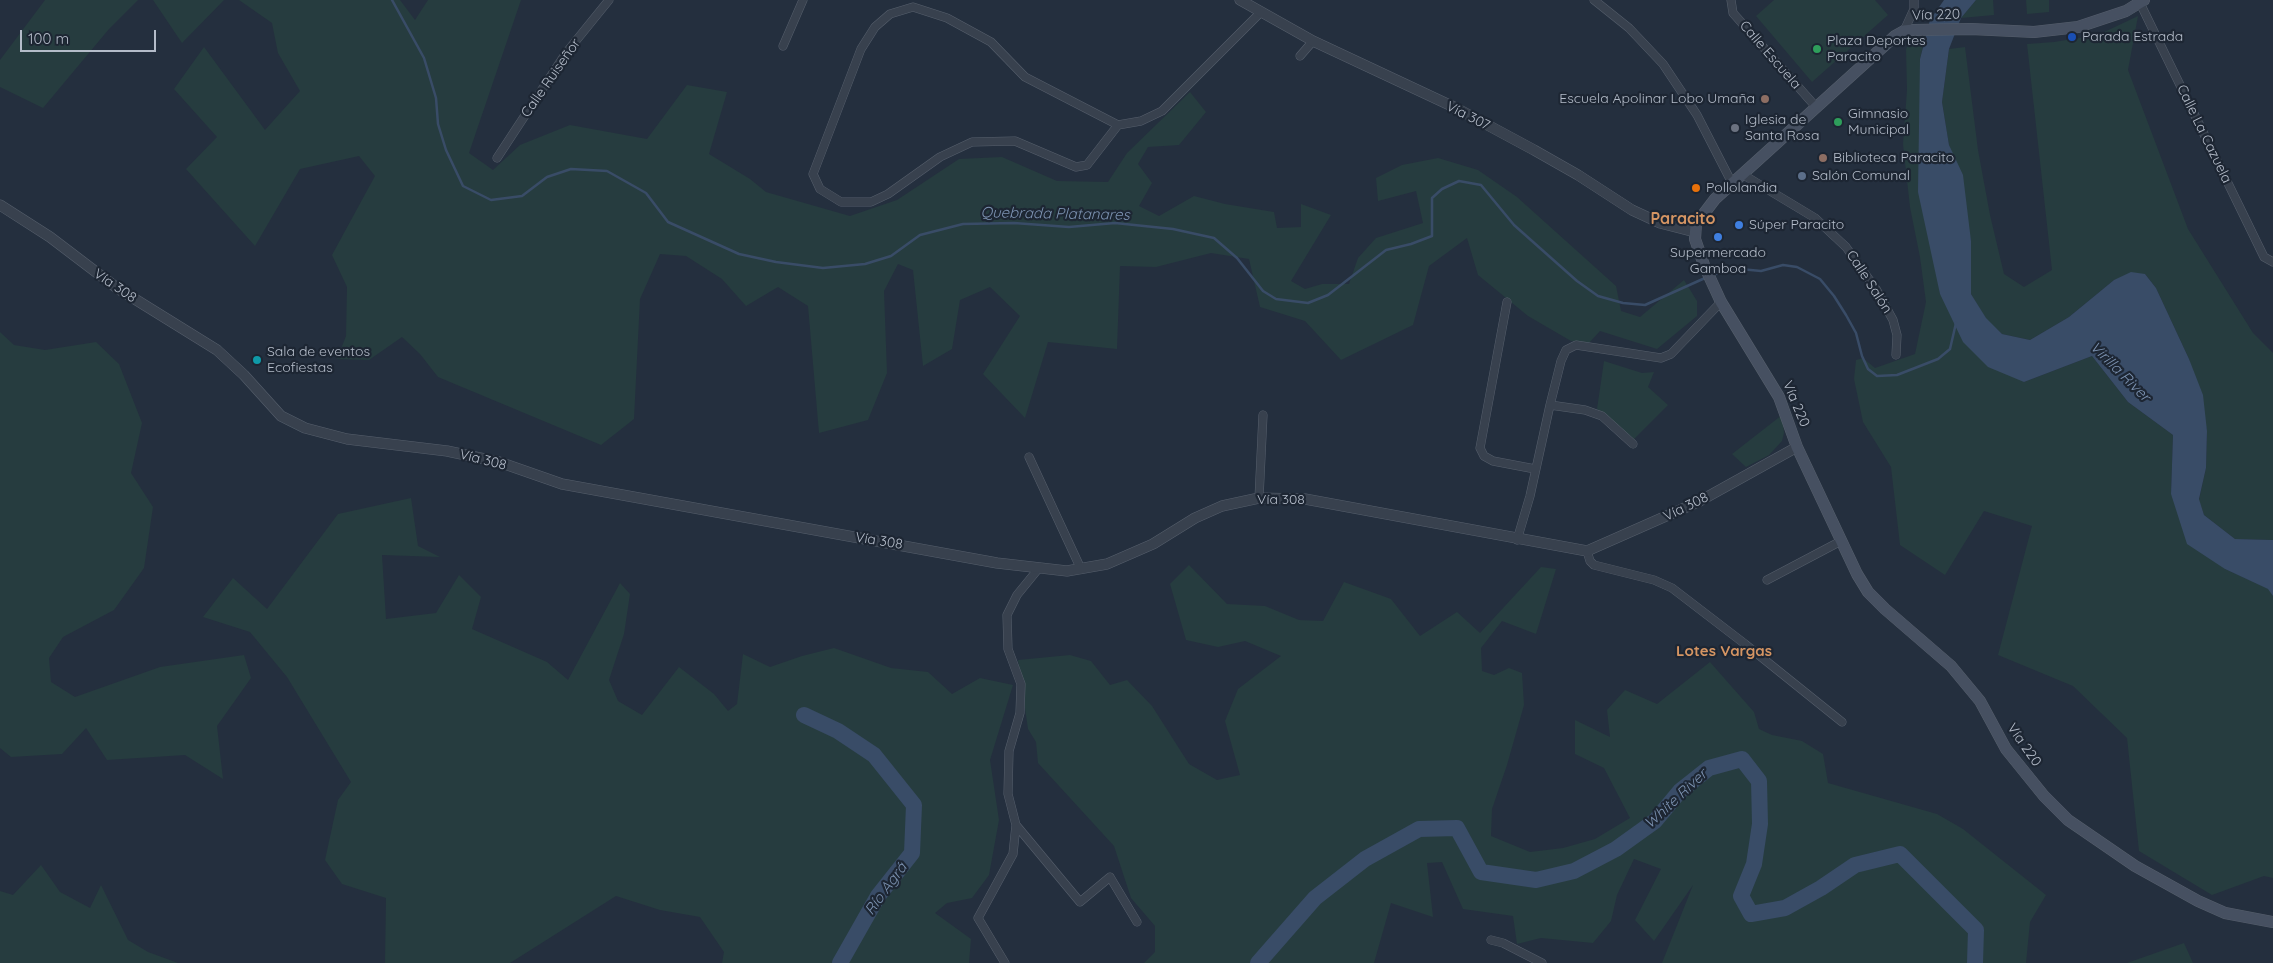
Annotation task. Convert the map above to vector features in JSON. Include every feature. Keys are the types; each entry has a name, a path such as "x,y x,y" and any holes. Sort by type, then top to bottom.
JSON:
{"main road":[{"name":"Vía 220","path":"2142,1 2109,18 2078,27 2034,32 1971,29 1909,31 1895,36 1732,183 1700,218 1694,232 1697,247 1712,285 1779,397 1798,447 1841,541 1868,592 1951,666 1980,701 2006,749 2044,796 2068,820 2135,866 2198,901 2225,913 2273,922"}],"street":[{"name":"Calle Ruiseñor","path":"497,158 566,53 609,0"},
{"path":"783,46 803,0"},
{"name":"Vía 307","path":"1240,0 1313,41 1464,113 1578,175 1632,210 1660,223 1694,232"},
{"path":"1594,0 1629,28 1663,64 1697,115 1732,183"},
{"name":"Calle Escuela","path":"1731,0 1733,12 1816,107"},
{"path":"1909,31 1914,0"},
{"name":"Calle La Cazuela","path":"2142,1 2264,257 2273,262"},
{"path":"1118,125 1086,165 1076,167 1015,141 972,142 940,157 888,194 871,202 841,202 820,189 813,174 861,49 875,26 890,14 913,7 947,18 991,42 1025,78 1118,125 1141,122 1162,111 1261,12"},
{"path":"1300,56 1313,41"},
{"name":"Calle Salón","path":"1742,174 1815,218 1846,247 1876,290 1893,320 1897,335 1896,355"},
{"name":"Vía 308","path":"0,205 50,237 117,288 217,350 244,375 281,416 305,428 348,439 447,451 490,460 562,484 996,563 1067,571 1081,569 1123,558 1153,544 1195,518 1222,506 1259,498 1305,499 1517,540 1587,551 1698,502 1798,447"},
{"path":"1507,302 1480,448 1484,456 1493,461 1535,469"},
{"path":"1517,540 1530,496 1561,361 1566,350 1576,345 1661,358 1671,354 1721,302"},
{"path":"1550,405 1585,410 1602,416 1633,444"},
{"path":"1259,498 1263,415"},
{"path":"1028,457 1081,569"},
{"path":"1767,580 1841,541"},
{"path":"1587,551 1590,562 1594,565 1654,580 1672,588 1842,722"},
{"path":"1005,963 978,918 1012,854 1016,825 1008,794 1009,751 1020,713 1021,684 1008,649 1007,614 1017,595 1039,568"},
{"path":"1016,825 1080,902 1110,877 1137,922"},
{"path":"1491,940 1503,943 1542,963"}],"green space":[{"path":"45,0 138,0 109,29 43,108 0,87 0,60"},
{"path":"153,0 224,0 182,43"},
{"path":"239,0 400,0 415,20 428,0 521,0 469,153 493,170 520,145 570,125 647,139 687,85 727,92 709,154 750,179 766,192 850,216 897,200 959,159 1002,157 1057,181 1108,182 1127,153 1190,92 1206,112 1179,145 1148,147 1138,164 1152,183 1139,206 1159,216 1194,196 1225,204 1274,212 1277,228 1301,227 1301,204 1331,215 1291,281 1305,289 1322,284 1349,284 1358,258 1376,238 1423,223 1416,191 1378,201 1376,178 1402,165 1438,158 1478,170 1517,197 1616,286 1621,311 1640,317 1684,280 1697,301 1697,316 1657,349 1600,331 1589,343 1571,341 1528,316 1478,275 1467,238 1429,266 1413,325 1341,360 1305,321 1260,307 1249,259 1211,253 1156,267 1120,266 1117,349 1048,342 1025,418 983,374 1020,316 990,287 960,300 952,349 923,366 913,270 898,264 884,291 887,373 868,420 819,433 808,306 778,287 746,306 722,279 686,256 660,254 640,299 634,419 601,445 438,377 420,354 402,337 369,360 337,359 346,336 347,287 332,255 375,176 359,156 300,169 255,246 186,169 217,137 174,89 204,47 265,130 300,91 278,53 272,23"},
{"name":"Plaza Deportes Paracito","path":"1774,0 1875,0 1888,15 1812,82 1756,16"},
{"path":"1976,0 1993,0 1994,15 1961,18"},
{"path":"2026,0 2049,0 2049,12 2027,14"},
{"path":"2138,16 2128,70 2188,229 2253,333 2273,353 2273,540 2235,539 2204,515 2199,500 2206,468 2207,431 2189,359 2156,288 2145,274 2114,280 2069,317 2030,340 2002,334 1986,319 1971,294 1971,241 1949,145 1942,102 1949,49 1965,47 1978,150 1990,215 2004,274 2024,287 2052,270 2027,44 2098,35"},
{"path":"1909,41 1924,42 1920,59 1940,294 2024,382 2092,356 2128,402 2173,435 2171,494 2225,569 2269,589 2273,596 2273,878 2264,876 2212,895 2139,851 2127,738 2073,686 1998,655 2032,526 1984,511 1945,575 1900,545 1891,467 1863,422 1854,379 1856,360 1863,358 1875,368 1915,354 1926,302 1920,257 1910,207 1903,144 1907,90 1906,50"},
{"path":"0,332 14,345 45,350 96,342 119,364 142,423 131,473 153,507 144,568 114,610 63,637 49,658 51,682 75,697 160,667 244,655 251,678 217,726 223,779 185,755 107,760 86,728 62,754 11,757 0,748"},
{"path":"1604,361 1642,373 1654,372 1648,387 1668,405 1634,439 1597,409"},
{"path":"1782,415 1784,433 1782,441 1769,455 1746,467 1732,454"},
{"path":"411,498 418,546 440,557 382,555 386,619 436,613 459,575 481,597 472,629 547,662 568,680 620,583 630,594 624,634 609,680 618,701 642,715 679,667 714,694 728,711 737,704 743,654 770,667 834,648 891,668 928,672 952,694 980,678 1013,685 990,760 999,820 989,875 972,898 947,903 935,913 971,939 969,963 722,963 724,952 700,917 660,910 616,896 510,963 385,963 386,898 342,884 325,860 338,800 351,782 287,677 250,632 203,617 233,578 267,609 338,514"},
{"path":"1189,565 1227,604 1265,606 1299,620 1323,621 1344,582 1391,599 1420,636 1457,612 1480,633 1541,567 1556,569 1536,634 1502,621 1481,648 1482,671 1494,675 1509,668 1522,673 1524,705 1492,809 1491,836 1530,852 1563,848 1595,839 1630,818 1604,768 1575,754 1575,720 1610,737 1607,710 1625,690 1657,704 1710,662 1754,712 1759,729 1772,735 1802,741 1823,754 1828,783 1937,814 1963,829 2046,895 2030,922 2026,963 1662,963 1693,885 1654,941 1635,920 1661,869 1634,859 1617,895 1611,921 1593,943 1541,938 1517,944 1513,916 1463,909 1442,862 1427,863 1433,917 1391,903 1374,963 1144,963 1155,952 1155,926 1131,898 1114,846 1038,763 1036,742 1028,729 1018,660 1070,655 1091,661 1110,685 1127,680 1152,706 1189,764 1217,780 1240,775 1225,721 1238,689 1281,656 1245,641 1218,647 1186,640 1170,584"},
{"path":"41,865 60,892 90,908 101,885 128,940 148,952 178,963 0,963 0,891 13,895"},
{"path":"2184,943 2193,963 2127,963"}],"water":[{"name":"Virilla River","path":"1944,0 1976,0 1961,18 1949,49 1942,102 1949,145 1963,175 1971,241 1971,294 1986,318 2002,334 2030,340 2069,317 2114,280 2131,272 2145,274 2156,288 2189,359 2203,395 2207,431 2206,468 2199,499 2204,515 2235,539 2273,540 2273,596 2268,589 2225,569 2187,544 2171,494 2173,435 2128,402 2092,356 2024,382 1988,367 1963,342 1940,294 1918,192 1920,59 1930,20"}],"waterway":[{"name":"Quebrada Platanares","path":"392,0 424,58 436,98 438,124 446,150 463,186 491,200 522,196 547,177 571,169 607,171 646,193 668,222 739,254 776,262 823,268 865,264 891,256 920,235 963,224 1014,223 1069,227 1115,223 1173,229 1214,238 1237,258 1263,291 1276,299 1308,303 1328,295 1386,250 1411,244 1432,236 1432,198 1442,189 1459,181 1481,185 1514,225 1577,281 1598,296 1623,303 1645,305 1705,278"},
{"name":"Quebrada Platanares","path":"1713,275 1730,268 1761,271 1783,265 1797,267 1820,279 1834,296 1856,333 1862,356 1868,369 1877,376 1897,375 1938,359 1950,349 1956,323"},
{"name":"Río Agrá","path":"804,715 838,731 874,755 914,805 912,853 878,896 840,963"},
{"name":"White River","path":"1258,963 1315,898 1365,859 1419,829 1457,828 1481,872 1536,880 1574,871 1616,849 1655,821 1680,791 1709,768 1742,759 1759,781 1760,824 1754,864 1741,896 1751,914 1785,908 1821,888 1855,865 1900,854 1976,930 1975,963"}],"place":[{"name":"Parada Estrada","path":"2072,37"},
{"name":"Plaza Deportes Paracito","path":"1817,49"},
{"name":"Escuela Apolinar Lobo Umaña","path":"1765,99"},
{"name":"Gimnasio Municipal","path":"1838,122"},
{"name":"Iglesia de Santa Rosa","path":"1735,128"},
{"name":"Biblioteca Paracito","path":"1823,158"},
{"name":"Salón Comunal","path":"1802,176"},
{"name":"Pollolandia","path":"1696,188"},
{"name":"Súper Paracito","path":"1739,225"},
{"name":"Supermercado Gamboa","path":"1718,237"},
{"name":"Sala de eventos Ecofiestas","path":"257,360"}],"district":[{"name":"Paracito","path":"1683,219"},
{"name":"Lotes Vargas","path":"1724,651"}]}
